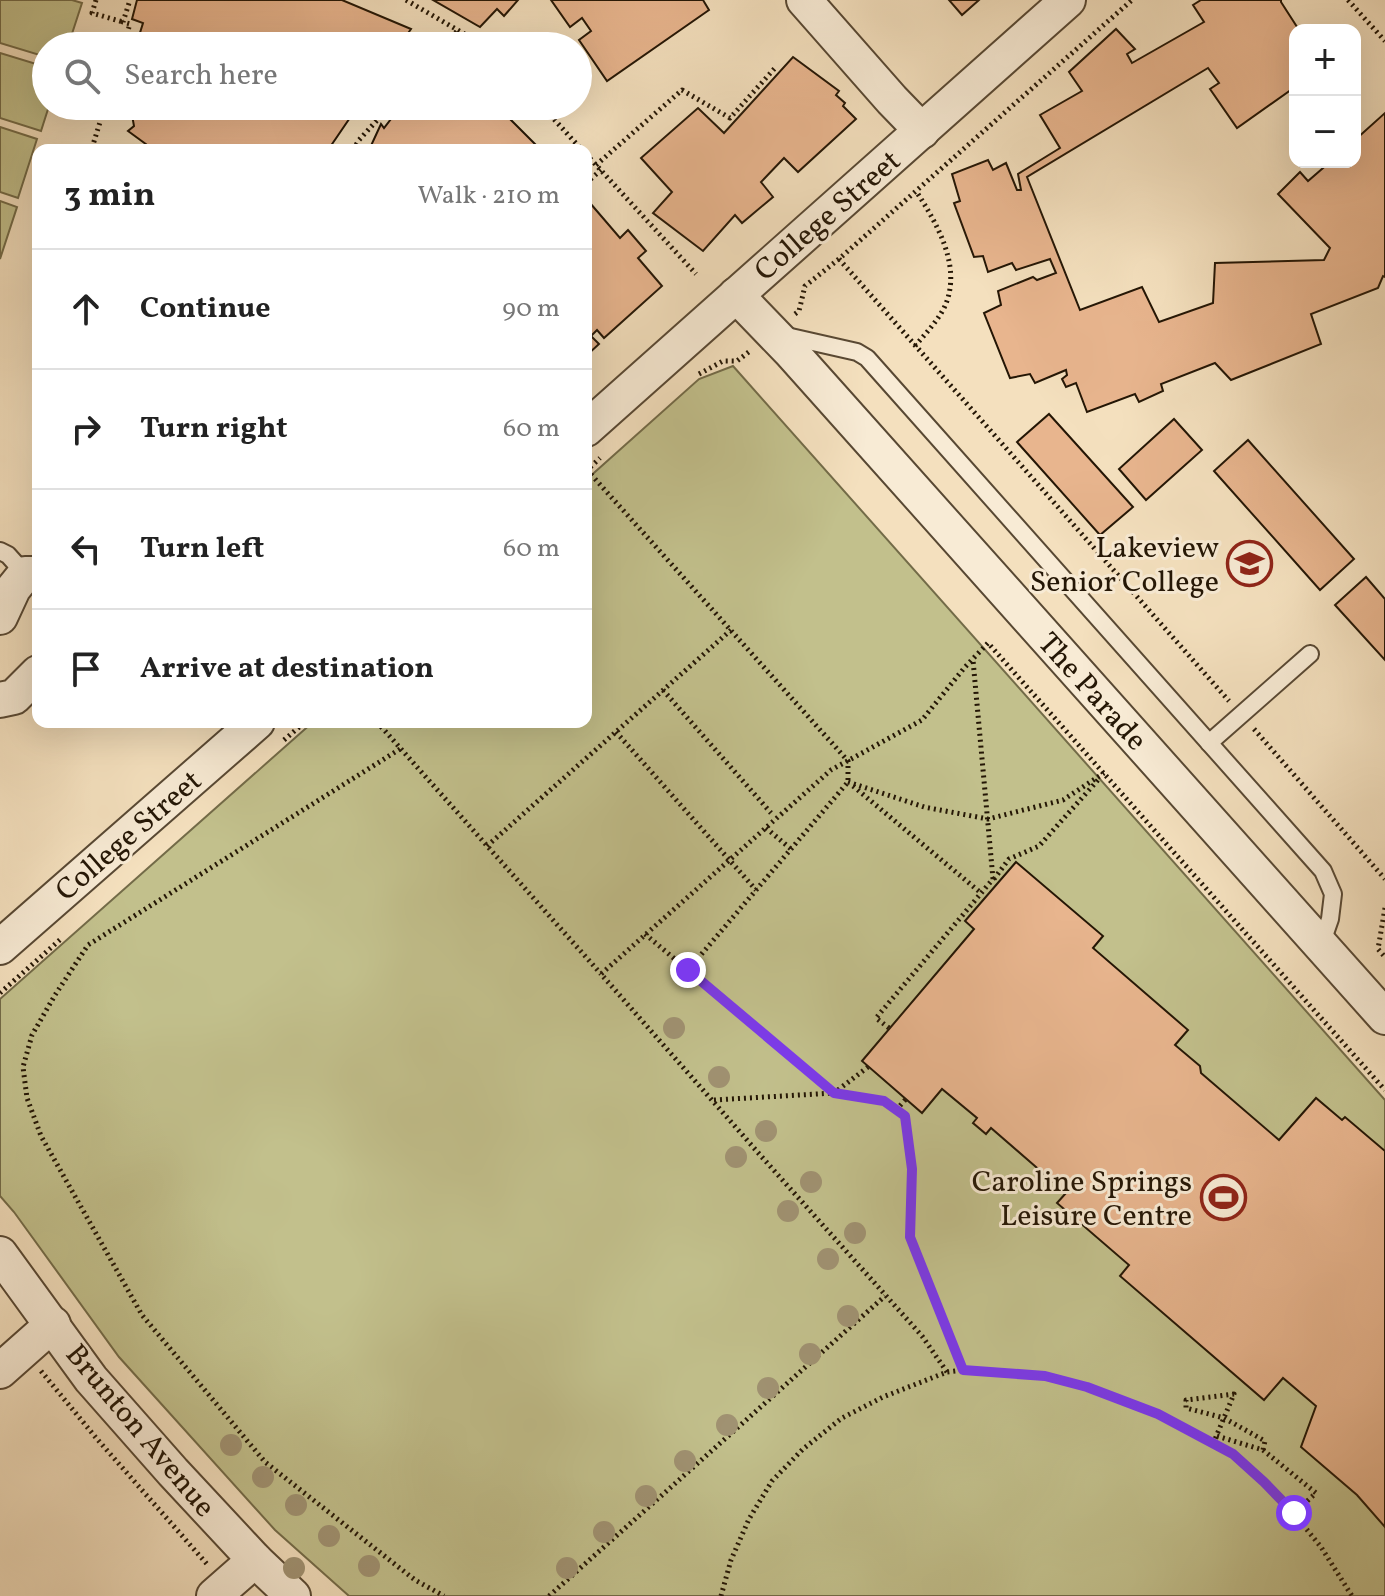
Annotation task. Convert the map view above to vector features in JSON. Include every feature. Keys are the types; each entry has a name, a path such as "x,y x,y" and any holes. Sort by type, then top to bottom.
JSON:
{"street":[{"path":"804,0 922,131"},
{"name":"College Street","path":"597,441 736,295 1068,0"},
{"name":"The Parade","path":"736,295 1385,1017"},
{"path":"0,617 13,589 31,574"},
{"path":"0,700 14,697 32,679"},
{"name":"College Street","path":"0,947 250,728"},
{"name":"Brunton Avenue","path":"0,1254 91,1379 173,1472 293,1596"},
{"path":"0,1371 53,1324"},
{"path":"214,1596 255,1560"}],"lane":[{"path":"773,333 857,352 867,358 1323,871 1333,894 1330,919 1321,945"},
{"path":"0,551 31,574"},
{"path":"1209,743 1310,654"}],"path":[{"path":"96,0 92,13 130,24 127,32"},
{"path":"123,22 130,0"},
{"path":"406,0 461,32"},
{"path":"695,375 723,361 737,361 799,311 805,286 1132,0"},
{"path":"1348,0 1385,41"},
{"path":"592,175 682,90 730,118 775,68"},
{"path":"93,144 101,120"},
{"path":"357,144 377,120"},
{"path":"555,120 577,144"},
{"path":"592,161 696,274"},
{"path":"915,346 934,324 950,292 950,270 944,243 916,191"},
{"path":"839,259 1385,879"},
{"path":"592,476 848,761 848,782 688,970"},
{"path":"487,846 731,630"},
{"path":"601,974 831,770 922,720 988,643 1385,1090"},
{"path":"973,659 993,879"},
{"path":"663,690 771,813"},
{"path":"382,728 922,1336 947,1372"},
{"path":"616,732 757,890"},
{"path":"400,749 88,945 32,1035 23,1067 27,1098 41,1136 142,1315 265,1462 415,1580 444,1596"},
{"path":"848,782 924,807 988,819 1063,800 1104,773"},
{"path":"889,1028 876,1018 1009,859 1039,846 1104,773"},
{"path":"848,782 981,893"},
{"path":"766,828 791,849"},
{"path":"1385,908 1378,949 1385,957"},
{"path":"645,934 834,1093"},
{"path":"0,993 28,969"},
{"path":"834,1093 868,1067"},
{"path":"714,1100 834,1093 884,1101 905,1116 912,1169 910,1237 963,1370"},
{"path":"896,1110 906,1099"},
{"path":"549,1596 885,1296"},
{"path":"721,1596 731,1560 749,1519 772,1481 803,1449 842,1418 883,1397 947,1372 963,1370 1045,1376 1087,1387 1158,1414 1233,1454 1294,1513 1321,1547 1352,1596"},
{"path":"1213,1444 1217,1436 1224,1418 1234,1394 1186,1400 1186,1408 1224,1418 1265,1441 1263,1450"},
{"path":"1217,1436 1263,1450 1316,1493 1294,1513"}],"shaded area":[{"path":"0,0 72,0 82,3 73,32 32,32 32,53 0,43"},
{"path":"0,53 32,63 32,120 45,120 41,131 0,118"},
{"path":"0,127 37,139 32,144 32,155 18,198 0,192"},
{"path":"0,201 17,207 0,259"},
{"path":"733,366 1385,1100 1385,1596 349,1596 275,1530 119,1357 0,1196 0,999 306,728 592,728 592,475 699,379"}],"building":[{"path":"137,0 342,0 411,29 409,32 140,32 143,23 132,19"},
{"path":"433,0 518,0 504,16 497,9 480,27"},
{"path":"551,0 703,0 709,10 607,81 592,59 592,32 582,18 570,27"},
{"path":"949,0 979,0 962,15"},
{"path":"1201,0 1281,0 1295,24 1289,24 1289,91 1237,128 1210,89 1219,83 1208,68 1027,177 1080,310 1142,287 1159,322 1213,303 1215,263 1324,260 1330,248 1278,194 1300,172 1308,181 1323,168 1361,168 1361,135 1385,113 1385,277 1378,288 1311,314 1321,344 1231,380 1215,363 1161,384 1163,391 1139,402 1135,394 1087,412 1076,383 1066,387 1062,379 1067,375 1066,370 1035,383 1030,374 1010,378 984,313 1001,305 998,291 1033,277 1037,280 1056,273 1050,259 1016,270 1012,263 988,272 983,256 974,257 954,203 960,201 952,174 988,160 993,170 1006,163 1017,190 1021,190 1018,174 1060,148 1040,115 1082,91 1069,72 1116,29 1135,49 1127,54 1132,63 1204,22 1193,5"},
{"path":"793,57 839,91 836,95 856,119 798,172 784,158 761,182 773,197 742,223 735,215 703,251 653,213 672,192 641,158 698,108 724,133"},
{"path":"133,120 348,120 332,144 146,144 128,131 134,126"},
{"path":"390,120 511,120 535,144 372,144 381,124 384,128"},
{"path":"592,205 620,238 628,230 646,251 638,258 662,286 604,338 597,330 592,335"},
{"path":"592,337 599,344 592,350"},
{"path":"1049,414 1133,507 1100,535 1017,442"},
{"path":"1174,419 1202,450 1146,500 1119,469"},
{"path":"1248,440 1354,559 1320,590 1214,471"},
{"path":"1366,577 1385,599 1385,660 1335,605"},
{"name":"Caroline Springs Leisure Centre","path":"1016,862 1103,936 1093,948 1188,1030 1175,1045 1200,1066 1201,1073 1279,1140 1316,1098 1342,1120 1345,1117 1385,1151 1385,1527 1357,1495 1301,1447 1316,1406 1283,1378 1264,1400 1120,1276 1129,1265 1057,1203 1066,1193 991,1128 986,1134 973,1123 977,1118 942,1089 922,1113 862,1061 974,929 965,921"}],"place":[{"name":"Lakeview Senior College","path":"1250,564"},
{"name":"Caroline Springs Leisure Centre","path":"1223,1198"}],"route":[{"path":"688,970 834,1093 884,1101 905,1116 912,1169 910,1237 963,1370 1045,1376 1087,1387 1158,1414 1233,1454 1294,1513"}]}
